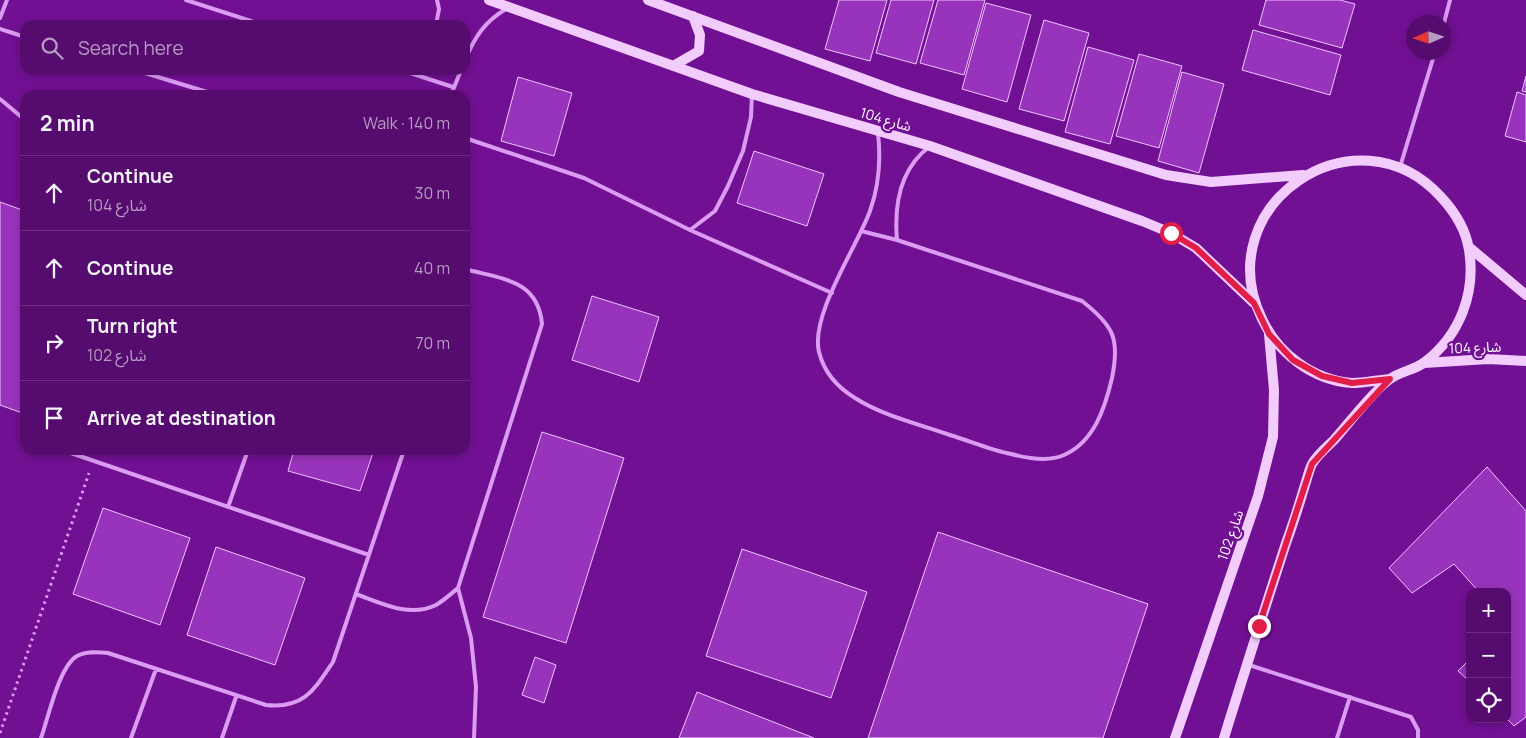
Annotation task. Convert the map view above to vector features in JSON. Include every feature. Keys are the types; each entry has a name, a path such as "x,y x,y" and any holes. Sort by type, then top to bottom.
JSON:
{"street":[{"name":"شارع 104","path":"489,0 752,94 930,146 1171,233 1196,248 1254,303"},
{"path":"648,0 899,92 1166,176 1211,182 1304,175"},
{"path":"673,66 699,51 700,35 694,16"},
{"path":"1368,160 1400,167 1429,183 1454,210 1469,247 1472,280 1466,308 1449,339 1424,363 1390,379 1352,383 1322,376 1293,360 1269,334 1254,303 1250,268 1252,248 1261,222 1277,198 1304,175 1333,163 1368,160"},
{"path":"1469,247 1526,295"},
{"name":"شارع 102","path":"1175,738 1258,496 1273,437 1274,390 1269,334"},
{"name":"شارع 104","path":"1424,363 1488,359 1526,361"},
{"path":"1224,738 1312,464 1390,379"}],"lane":[{"path":"0,18 7,0"},
{"path":"186,0 248,20"},
{"path":"437,0 439,9 437,20"},
{"path":"1446,15 1450,0"},
{"path":"470,50 481,27 490,18 508,7"},
{"path":"0,29 20,35"},
{"path":"1400,167 1433,60"},
{"path":"151,75 201,90"},
{"path":"418,75 453,87"},
{"path":"452,90 459,75"},
{"path":"690,230 715,211 728,186 743,151 751,117 752,94"},
{"path":"0,99 20,116"},
{"path":"861,231 897,240 1082,301 1098,313 1113,333 1117,354 1111,384 1098,422 1078,447 1062,456 1040,458 1011,454 894,416 855,398 828,376 819,350 822,318 861,231 876,192 880,157 878,131"},
{"path":"470,140 584,178 690,230 832,293"},
{"path":"897,240 896,203 901,186 920,154 930,146"},
{"path":"470,270 513,282 532,293 540,308 542,324 458,588 471,638 476,687 474,738"},
{"path":"76,455 369,555"},
{"path":"228,507 246,455"},
{"path":"41,738 65,668 76,656 91,652 108,653 236,697 266,705 284,707 300,701 313,692 333,662 402,455"},
{"path":"356,594 402,610 420,610 436,605 458,588"},
{"path":"1247,664 1411,717 1418,730 1418,738"},
{"path":"131,738 156,670"},
{"path":"222,738 236,697"},
{"path":"1337,738 1350,697"}],"path":[{"path":"0,732 93,461"}],"building":[{"path":"839,0 887,0 870,61 825,49"},
{"path":"891,0 934,0 916,64 876,53"},
{"path":"938,0 985,0 964,75 920,63"},
{"path":"1266,0 1340,0 1355,4 1342,48 1259,25"},
{"path":"986,3 1031,15 1007,102 962,89"},
{"path":"1044,20 1089,33 1064,121 1019,109"},
{"path":"1253,30 1341,55 1330,95 1242,70"},
{"path":"1088,47 1134,60 1110,144 1065,132"},
{"path":"1139,54 1182,66 1159,148 1116,136"},
{"path":"1182,72 1224,84 1199,173 1158,161"},
{"path":"1526,76 1526,92 1522,91"},
{"path":"518,77 572,93 554,156 501,141"},
{"path":"1517,92 1526,95 1526,142 1505,136"},
{"path":"754,151 824,174 807,226 737,203"},
{"path":"0,202 20,209 20,412 0,405"},
{"path":"592,296 659,317 639,382 572,360"},
{"path":"542,432 624,458 566,643 483,617"},
{"path":"293,455 372,455 360,491 288,471"},
{"path":"1487,467 1526,511 1526,717 1514,726 1511,723 1511,588 1475,588 1454,564 1412,593 1389,568"},
{"path":"103,508 190,538 160,625 73,594"},
{"path":"938,532 1148,604 1103,738 868,738"},
{"path":"216,547 305,578 275,665 187,635"},
{"path":"742,549 867,592 831,698 706,656"},
{"path":"535,657 556,665 544,703 522,695"},
{"path":"1466,663 1466,678 1458,671"},
{"path":"697,692 814,738 679,738"}],"route":[{"path":"1171,233 1196,248 1254,303 1269,334 1293,360 1322,376 1352,383 1390,379 1312,464 1259,626"}]}
